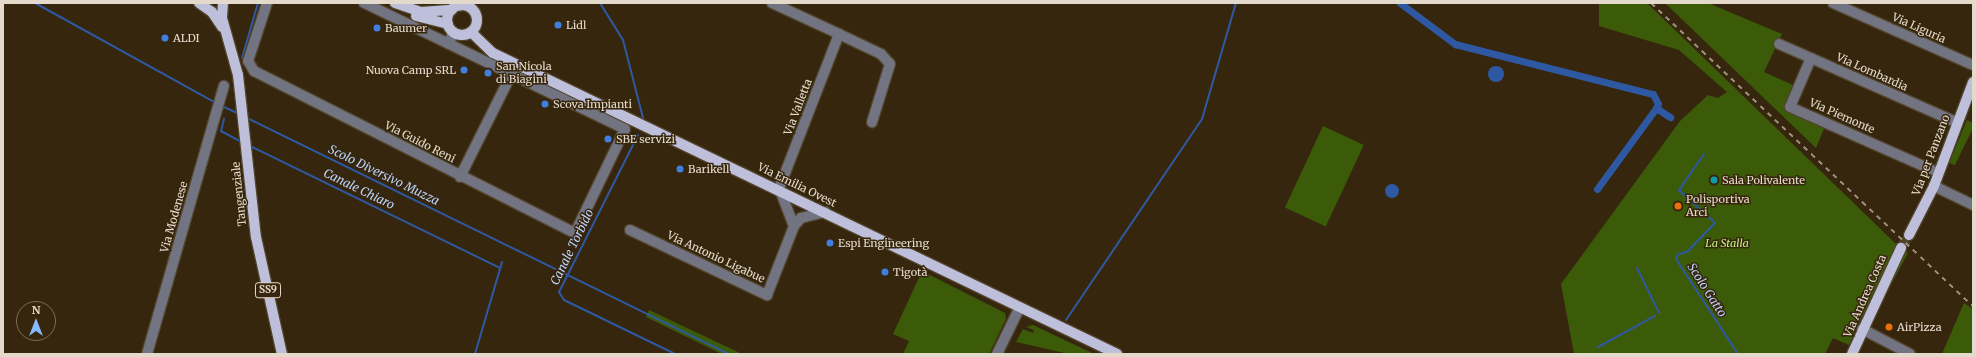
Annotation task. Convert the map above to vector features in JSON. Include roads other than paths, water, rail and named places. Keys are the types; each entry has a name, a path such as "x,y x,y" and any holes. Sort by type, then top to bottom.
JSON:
{"main road":[{"name":"Tangenziale","path":"199,3 212,12 225,31"},
{"name":"Tangenziale","path":"222,3 225,31 237,72 242,105 256,237 282,354"},
{"path":"396,3 410,10 416,16 451,28 462,35 471,32 477,24 476,14 470,7 457,6 437,13 410,10"},
{"path":"451,28 457,6"},
{"name":"Via Emilia Ovest","path":"471,32 493,54 805,202 1117,354"},
{"name":"Via per Panzano","path":"1909,235 1932,190 1956,122 1973,82"},
{"name":"Via Andrea Costa","path":"1852,354 1862,329 1901,248"}],"street":[{"name":"Via Guido Reni","path":"267,3 248,60 254,71 460,176 576,233 626,129 511,75"},
{"path":"364,3 511,75 460,176"},
{"path":"772,3 881,54 890,64 872,122"},
{"name":"Via Liguria","path":"1833,3 1973,65"},
{"path":"449,44 451,28"},
{"name":"Via Valletta","path":"779,190 839,34"},
{"name":"Via Lombardia","path":"1779,44 1956,122"},
{"name":"Via Piemonte","path":"1811,58 1790,107 1932,170"},
{"name":"Via Modenese","path":"146,354 223,91"},
{"path":"779,190 796,221 825,212"},
{"path":"1932,190 1963,200 1973,205"},
{"name":"Via Antonio Ligabue","path":"630,230 767,295 805,202"},
{"path":"997,354 1023,308"},
{"path":"1003,354 1023,308"},
{"path":"1862,329 1910,354"}],"water":[{"path":"1496,66 1502,68 1504,74 1502,80 1496,82 1490,80 1488,74 1490,68"},
{"path":"1392,184 1397,186 1399,191 1397,196 1392,198 1387,196 1385,191 1387,186"}],"waterway":[{"name":"Scolo Diversivo Muzza","path":"35,3 216,103"},
{"name":"Canale Chiaro","path":"242,58 258,3"},
{"name":"Canale Torbido","path":"600,3 623,40 643,118"},
{"path":"1066,320 1202,119 1236,3"},
{"path":"1400,3 1455,44 1653,94 1658,104 1656,108 1670,117"},
{"name":"Scolo Diversivo Muzza","path":"222,106 239,114"},
{"path":"1597,189 1656,108"},
{"name":"Scolo Diversivo Muzza","path":"245,117 729,354"},
{"name":"Canale Chiaro","path":"224,119 221,131 242,142"},
{"name":"Scolo Diversivo Muzza","path":"638,135 559,292 564,300 675,354"},
{"name":"Canale Chiaro","path":"250,146 500,268"},
{"name":"Scolo Gatto","path":"1704,154 1679,190 1715,223 1687,252 1678,254 1676,259 1738,354"},
{"name":"Canale Chiaro","path":"475,354 502,262"},
{"path":"1637,268 1659,313"},
{"path":"1598,347 1655,316"}],"tunnel":[{"path":"1901,248 1909,235"}],"railway":[{"path":"1651,3 1973,306"}],"place":[{"name":"Lidl","path":"558,25"},
{"name":"Baumer","path":"377,28"},
{"name":"ALDI","path":"165,38"},
{"name":"Nuova Camp SRL","path":"464,70"},
{"name":"San Nicola di Biagini","path":"488,73"},
{"name":"Scova Impianti","path":"545,104"},
{"name":"SBE servizi","path":"608,139"},
{"name":"Barikell","path":"680,169"},
{"name":"Sala Polivalente","path":"1714,180"},
{"name":"Polisportiva Arci","path":"1678,206"},
{"name":"Espi Engineering","path":"830,243"},
{"name":"Tigotà","path":"885,272"},
{"name":"AirPizza","path":"1889,327"}],"park label":[{"name":"La Stalla","path":"1727,243"}]}
